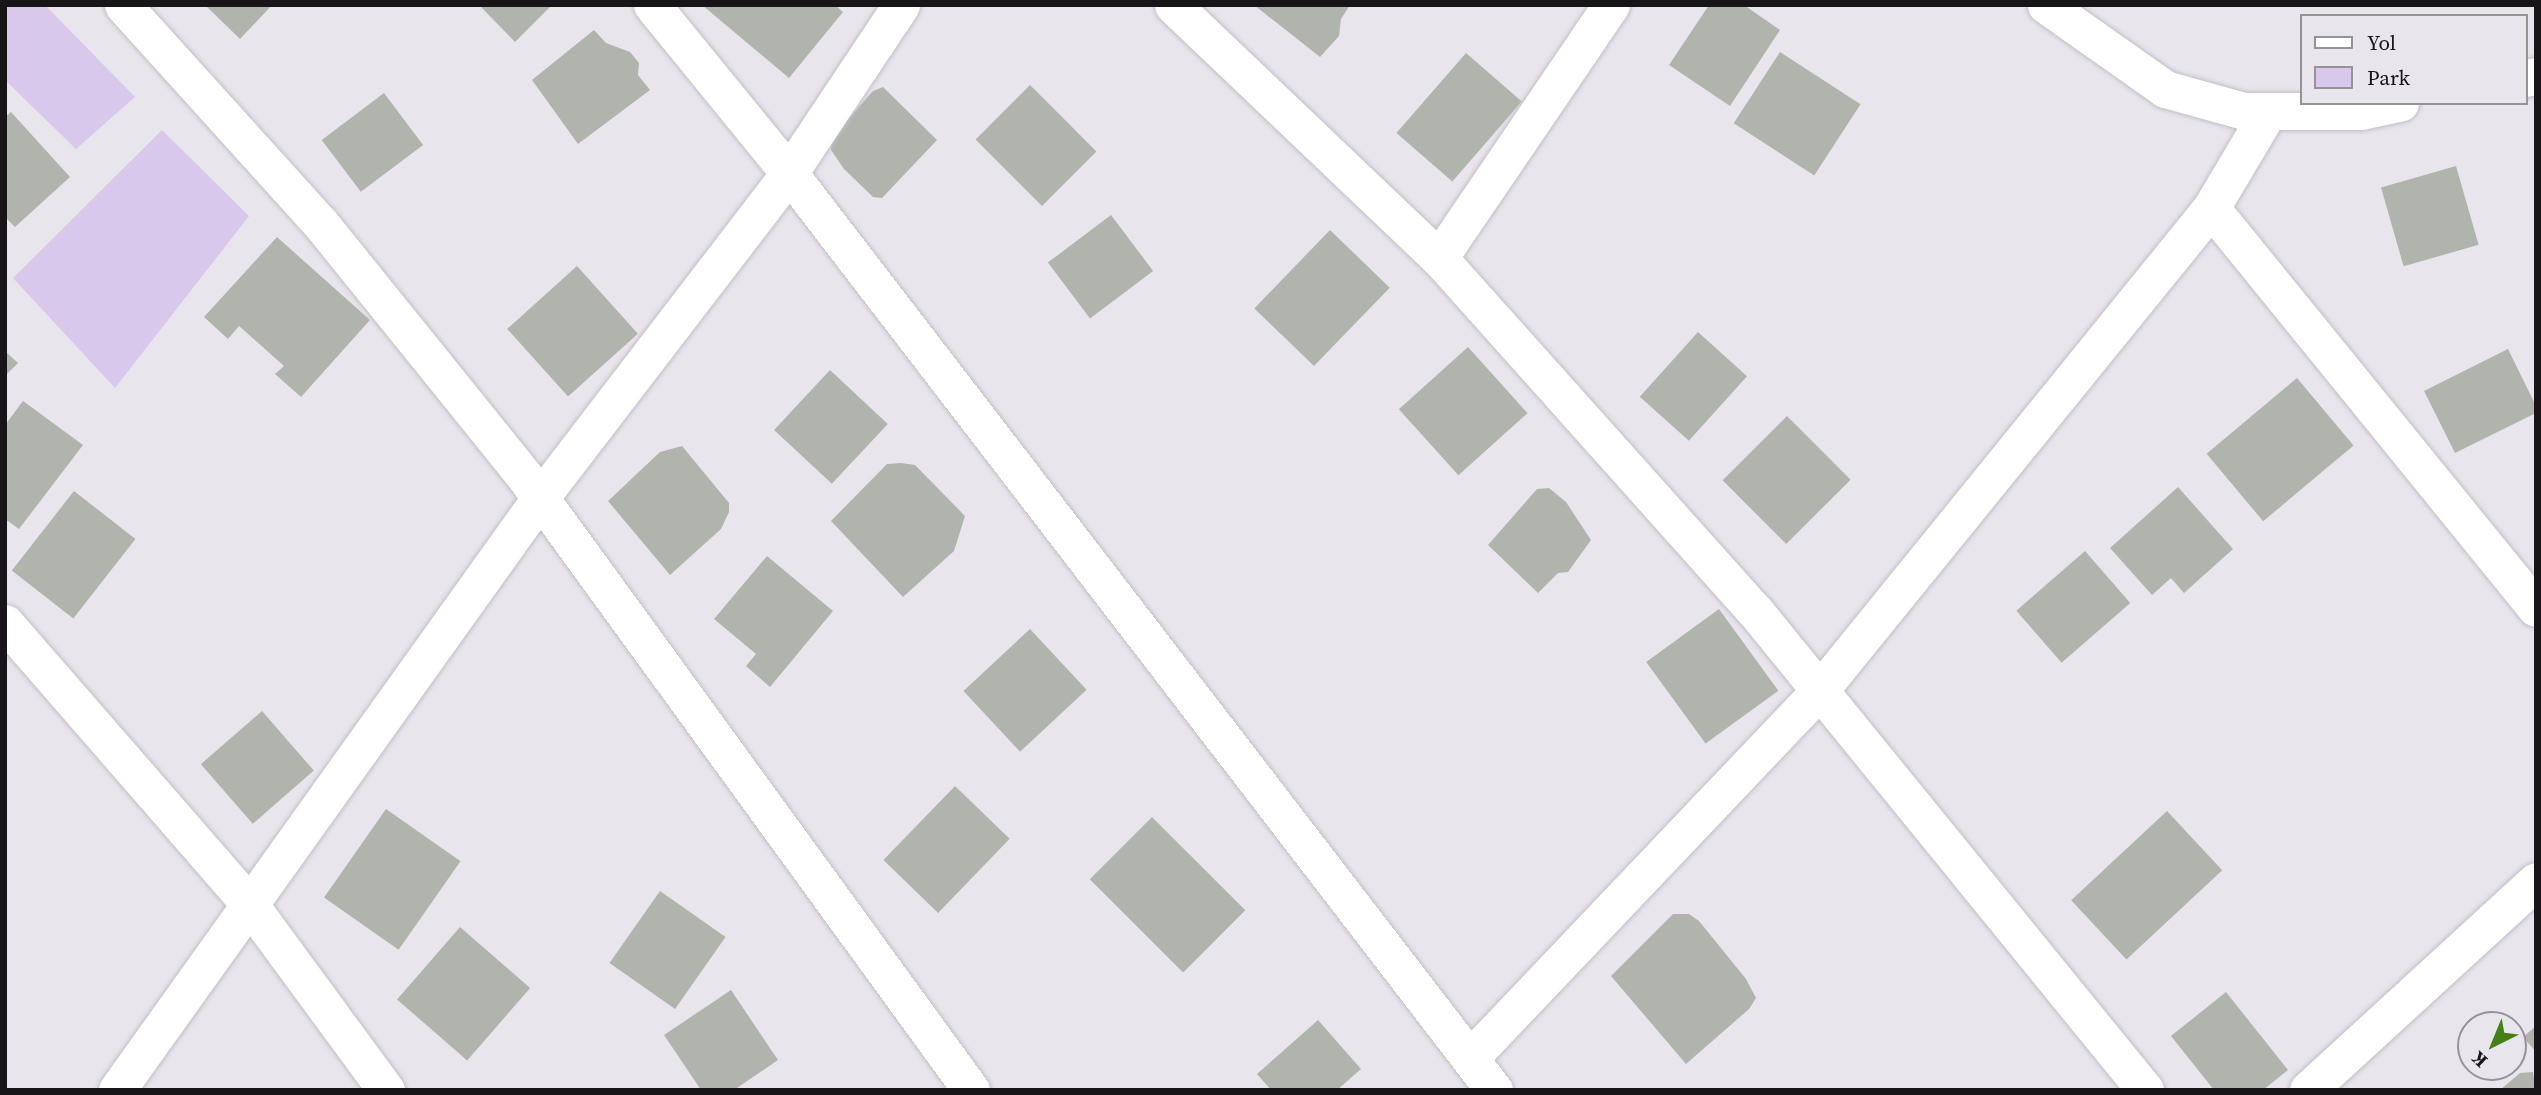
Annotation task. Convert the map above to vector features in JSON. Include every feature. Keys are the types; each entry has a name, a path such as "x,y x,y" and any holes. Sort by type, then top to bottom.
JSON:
{"street":[{"path":"122,5 321,224 540,498 971,1090"},
{"path":"652,5 789,173 1494,1090"},
{"path":"117,1090 540,498 789,173 901,5"},
{"path":"1173,5 1438,258 1755,611 2145,1090"},
{"path":"1438,258 1611,5"},
{"path":"2046,5 2165,89 2244,111 2361,111 2390,105"},
{"path":"1470,1058 1819,690 2211,208 2268,111"},
{"path":"2211,208 2536,608"},
{"path":"5,622 250,905 386,1090"},
{"path":"2308,1090 2536,881"}],"green space":[{"path":"5,5 45,5 135,97 76,149 5,80"},
{"path":"162,130 249,216 115,388 13,278"}],"building":[{"path":"205,5 272,5 240,39"},
{"path":"479,5 552,5 515,42"},
{"path":"702,5 835,5 843,12 789,78"},
{"path":"1254,5 1350,5 1341,19 1339,36 1320,57"},
{"path":"1709,5 1744,5 1780,30 1730,106 1669,65"},
{"path":"594,30 606,43 630,52 639,63 638,75 650,90 578,144 532,80"},
{"path":"1780,52 1861,104 1814,176 1734,123"},
{"path":"1466,53 1522,102 1452,182 1396,133"},
{"path":"1030,85 1096,151 1042,206 976,139"},
{"path":"883,87 937,140 882,198 873,197 844,169 831,150 832,137 873,91"},
{"path":"384,93 423,145 361,192 322,140"},
{"path":"11,112 70,177 15,227 5,217 5,117"},
{"path":"2456,166 2479,245 2404,266 2381,187"},
{"path":"1111,215 1153,271 1090,318 1048,263"},
{"path":"1330,230 1390,288 1314,366 1254,308"},
{"path":"277,237 370,320 301,397 275,374 284,366 239,326 228,339 204,317"},
{"path":"577,266 638,334 568,397 507,329"},
{"path":"1698,332 1747,376 1689,441 1640,397"},
{"path":"1468,347 1528,413 1458,475 1399,409"},
{"path":"2508,349 2536,406 2536,413 2455,453 2424,391"},
{"path":"5,351 18,363 5,376"},
{"path":"830,370 888,424 832,484 774,430"},
{"path":"2297,378 2354,445 2263,521 2207,454"},
{"path":"23,401 83,445 19,529 5,519 5,425"},
{"path":"1787,416 1851,480 1786,544 1723,480"},
{"path":"682,446 729,503 729,512 721,529 670,575 608,501 660,452"},
{"path":"887,464 915,465 965,516 954,551 903,597 831,521"},
{"path":"2178,487 2233,549 2184,593 2171,578 2152,595 2110,548"},
{"path":"1549,488 1566,502 1591,540 1568,572 1558,573 1538,593 1488,545 1537,489"},
{"path":"74,491 135,539 73,619 12,571"},
{"path":"2085,551 2130,603 2062,663 2016,611"},
{"path":"767,556 833,611 770,687 746,666 756,654 714,619"},
{"path":"1719,609 1778,691 1706,744 1646,662"},
{"path":"1030,629 1087,690 1020,752 963,691"},
{"path":"262,711 314,771 253,824 201,764"},
{"path":"955,786 1010,839 938,913 883,860"},
{"path":"386,809 461,861 399,950 324,897"},
{"path":"2167,811 2222,870 2126,960 2071,900"},
{"path":"1152,817 1245,910 1183,973 1090,879"},
{"path":"660,891 726,937 675,1009 610,963"},
{"path":"1673,914 1689,914 1699,921 1746,979 1756,998 1749,1009 1686,1064 1611,976"},
{"path":"460,927 530,988 467,1060 397,999"},
{"path":"731,990 778,1060 734,1090 701,1090 664,1035"},
{"path":"2226,992 2288,1070 2263,1090 2214,1090 2171,1036"},
{"path":"1318,1020 1361,1069 1337,1090 1271,1090 1257,1074"},
{"path":"2536,1026 2536,1052 2527,1042 2527,1034"},
{"path":"2527,1072 2533,1072 2536,1090 2500,1090 2511,1081 2527,1081"}]}
